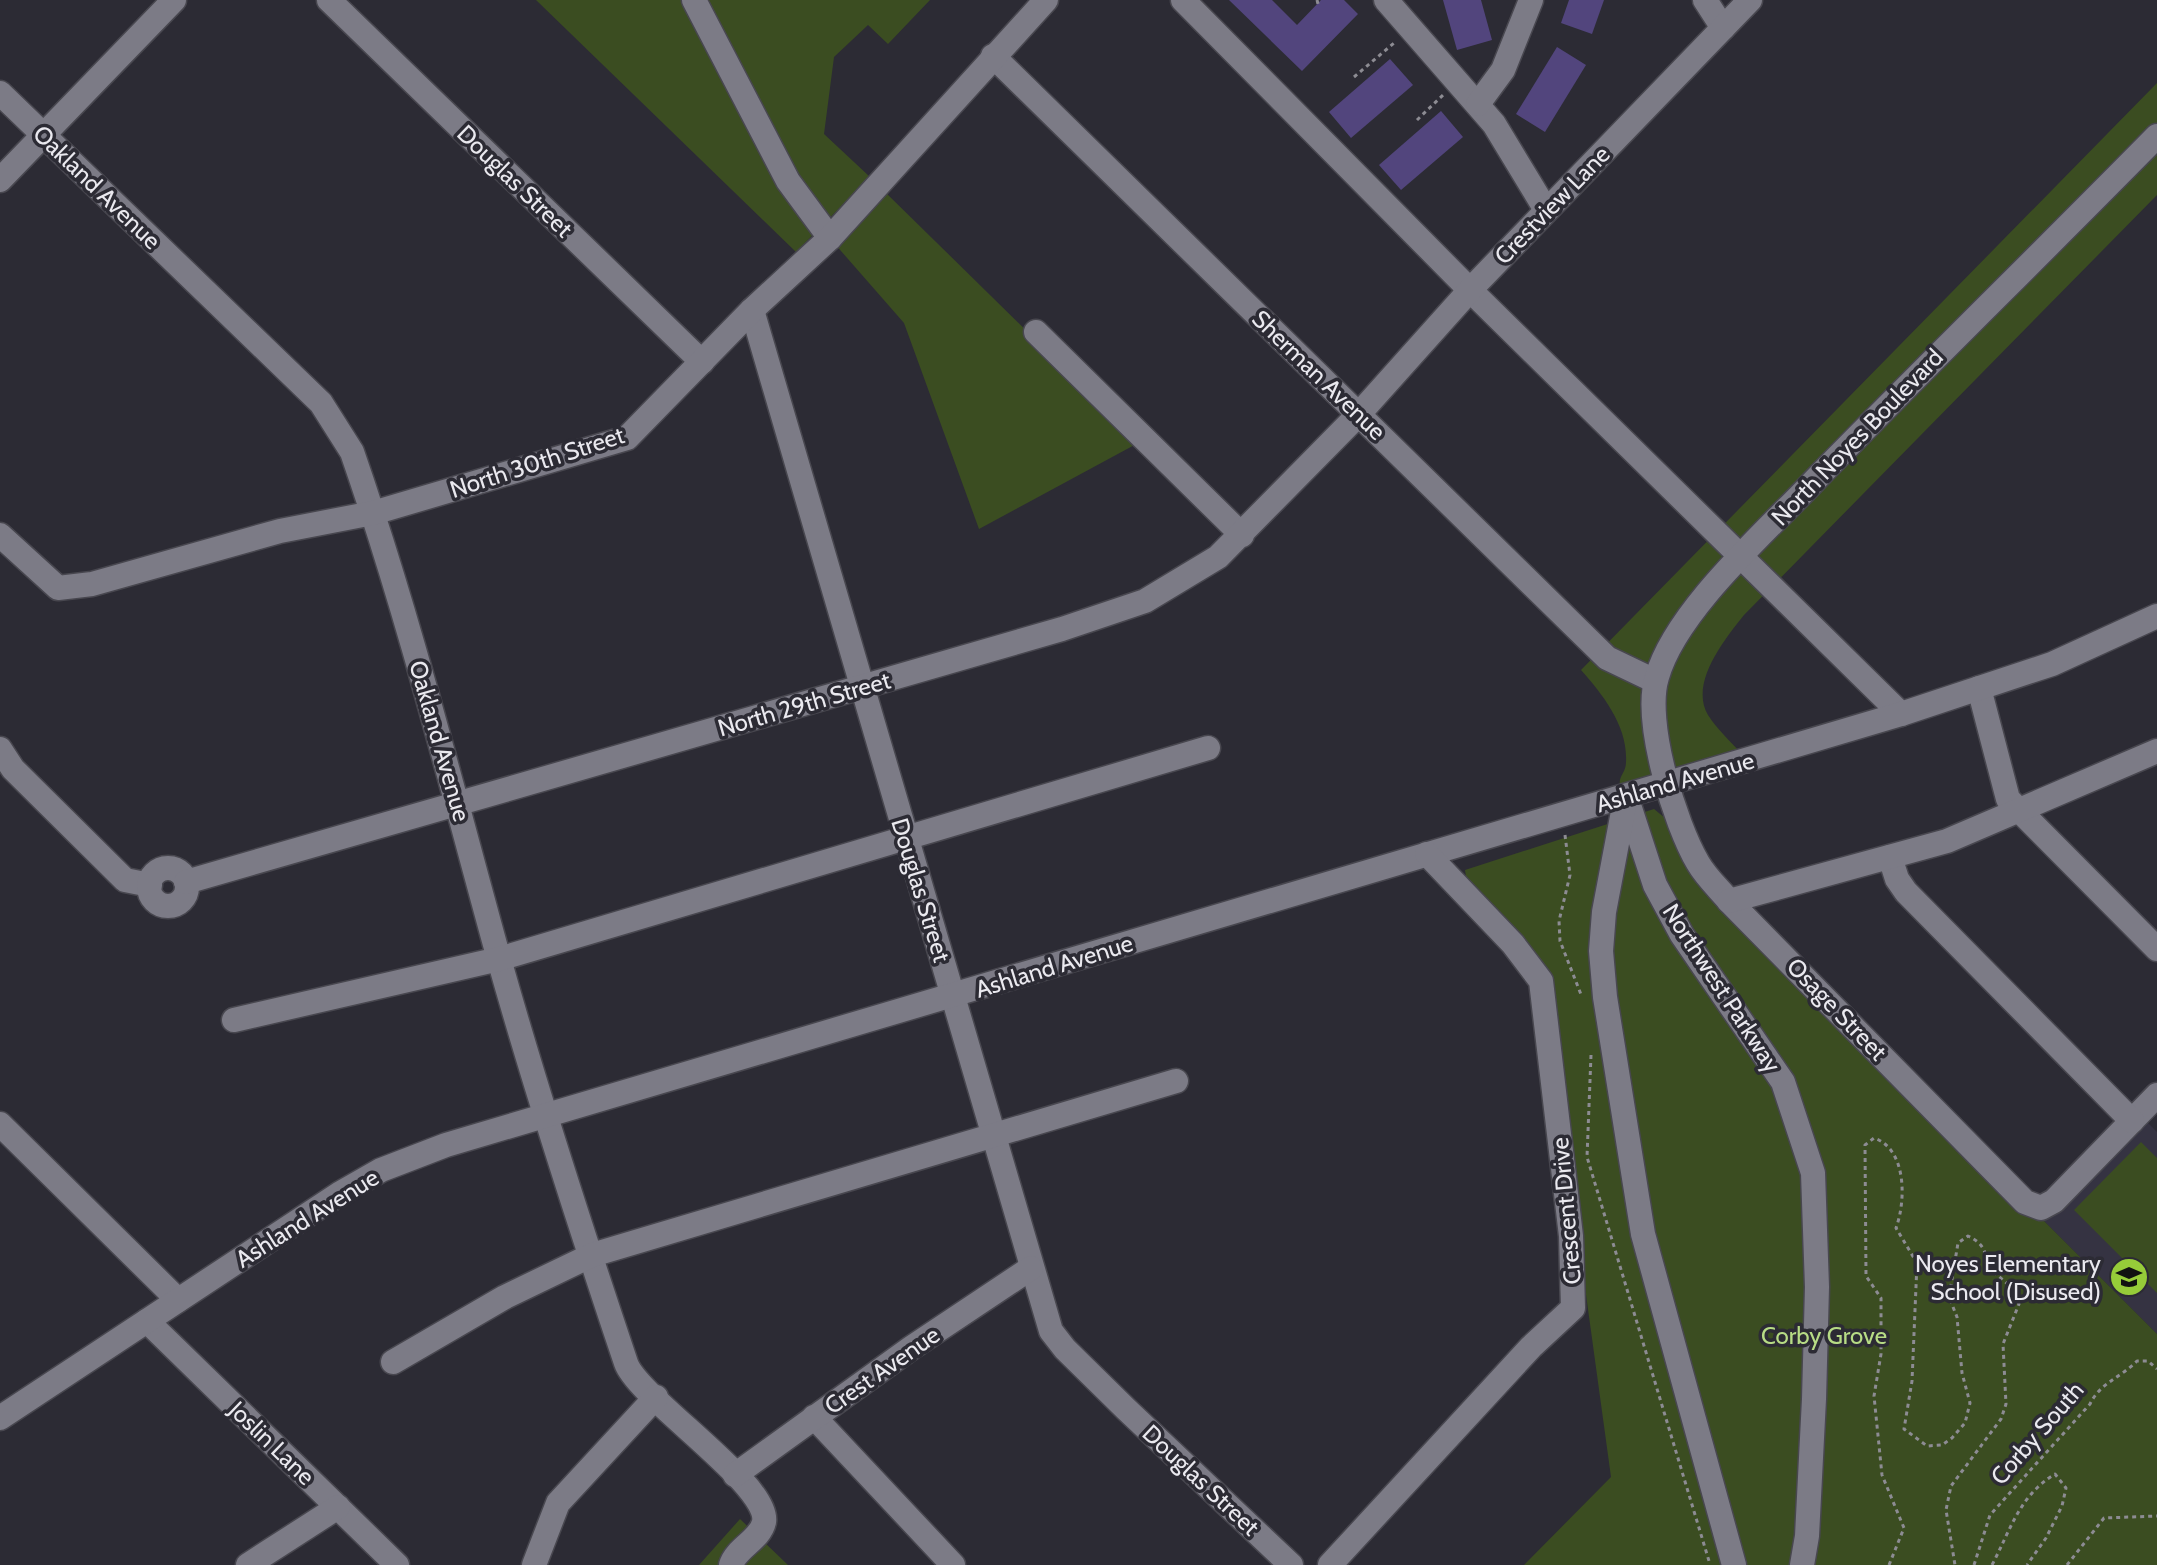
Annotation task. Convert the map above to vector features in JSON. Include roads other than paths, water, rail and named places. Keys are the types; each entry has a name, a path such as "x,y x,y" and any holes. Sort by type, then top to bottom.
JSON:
{"street":[{"path":"0,180 174,0"},
{"name":"Douglas Street","path":"329,0 702,362"},
{"path":"694,0 788,181 830,238"},
{"name":"North 30th Street","path":"7,542 58,588 92,584 280,531 373,513 627,438 752,310 830,238 1046,0"},
{"path":"1183,0 1470,290 1901,714"},
{"path":"1386,0 1478,104 1546,210"},
{"path":"1478,104 1503,70 1531,0"},
{"path":"1705,0 1723,28"},
{"name":"Crestview Lane","path":"1359,414 1470,290 1750,0"},
{"name":"Sherman Avenue","path":"993,56 1607,658 1655,681"},
{"name":"Oakland Avenue","path":"0,93 321,403 352,452 459,804 499,959 627,1368 735,1475 765,1518 762,1527 731,1565"},
{"name":"North Noyes Boulevard","path":"1666,786 1655,681 1665,652 1678,631 1741,557 1973,318 2157,136"},
{"name":"Douglas Street","path":"752,310 1051,1331 1065,1349 1291,1565"},
{"path":"1036,332 1242,535"},
{"name":"North 29th Street","path":"0,749 13,769 125,880 150,885 156,872 163,869 177,871 186,882 862,687 1145,601 1184,581 1242,535 1359,414"},
{"name":"Ashland Avenue","path":"0,1418 381,1170 446,1145 1901,714 2052,664 2157,616"},
{"path":"1979,688 2003,792 2019,812 2157,949"},
{"path":"234,1020 499,959 1208,748"},
{"path":"1729,901 1947,841 2156,752"},
{"name":"Osage Street","path":"1666,786 1699,865 1729,901 2025,1202 2041,1208 2054,1201 2132,1121"},
{"path":"1626,796 1604,912 1601,951 1605,997 1643,1234 1734,1565"},
{"name":"Northwest Parkway","path":"1626,796 1655,885 1698,960 1773,1063 1801,1128 1813,1173 1817,1287 1814,1399 1807,1536 1802,1565"},
{"name":"Crescent Drive","path":"1330,1565 1531,1347 1573,1308 1571,1236 1541,981 1513,944 1427,854"},
{"path":"1890,857 1897,879 1906,892 2132,1121 2157,1095"},
{"path":"393,1362 505,1297 592,1255 1176,1081"},
{"path":"0,1124 178,1300"},
{"name":"Crest Avenue","path":"735,1475 1031,1268"},
{"name":"Joslin Lane","path":"147,1321 397,1565"},
{"path":"534,1565 558,1503 656,1397"},
{"path":"814,1417 953,1565"},
{"path":"248,1565 338,1507"}],"place":[{"name":"Noyes Elementary School (Disused)","path":"2129,1277"}],"park label":[{"name":"Corby Grove","path":"1824,1335"}]}
